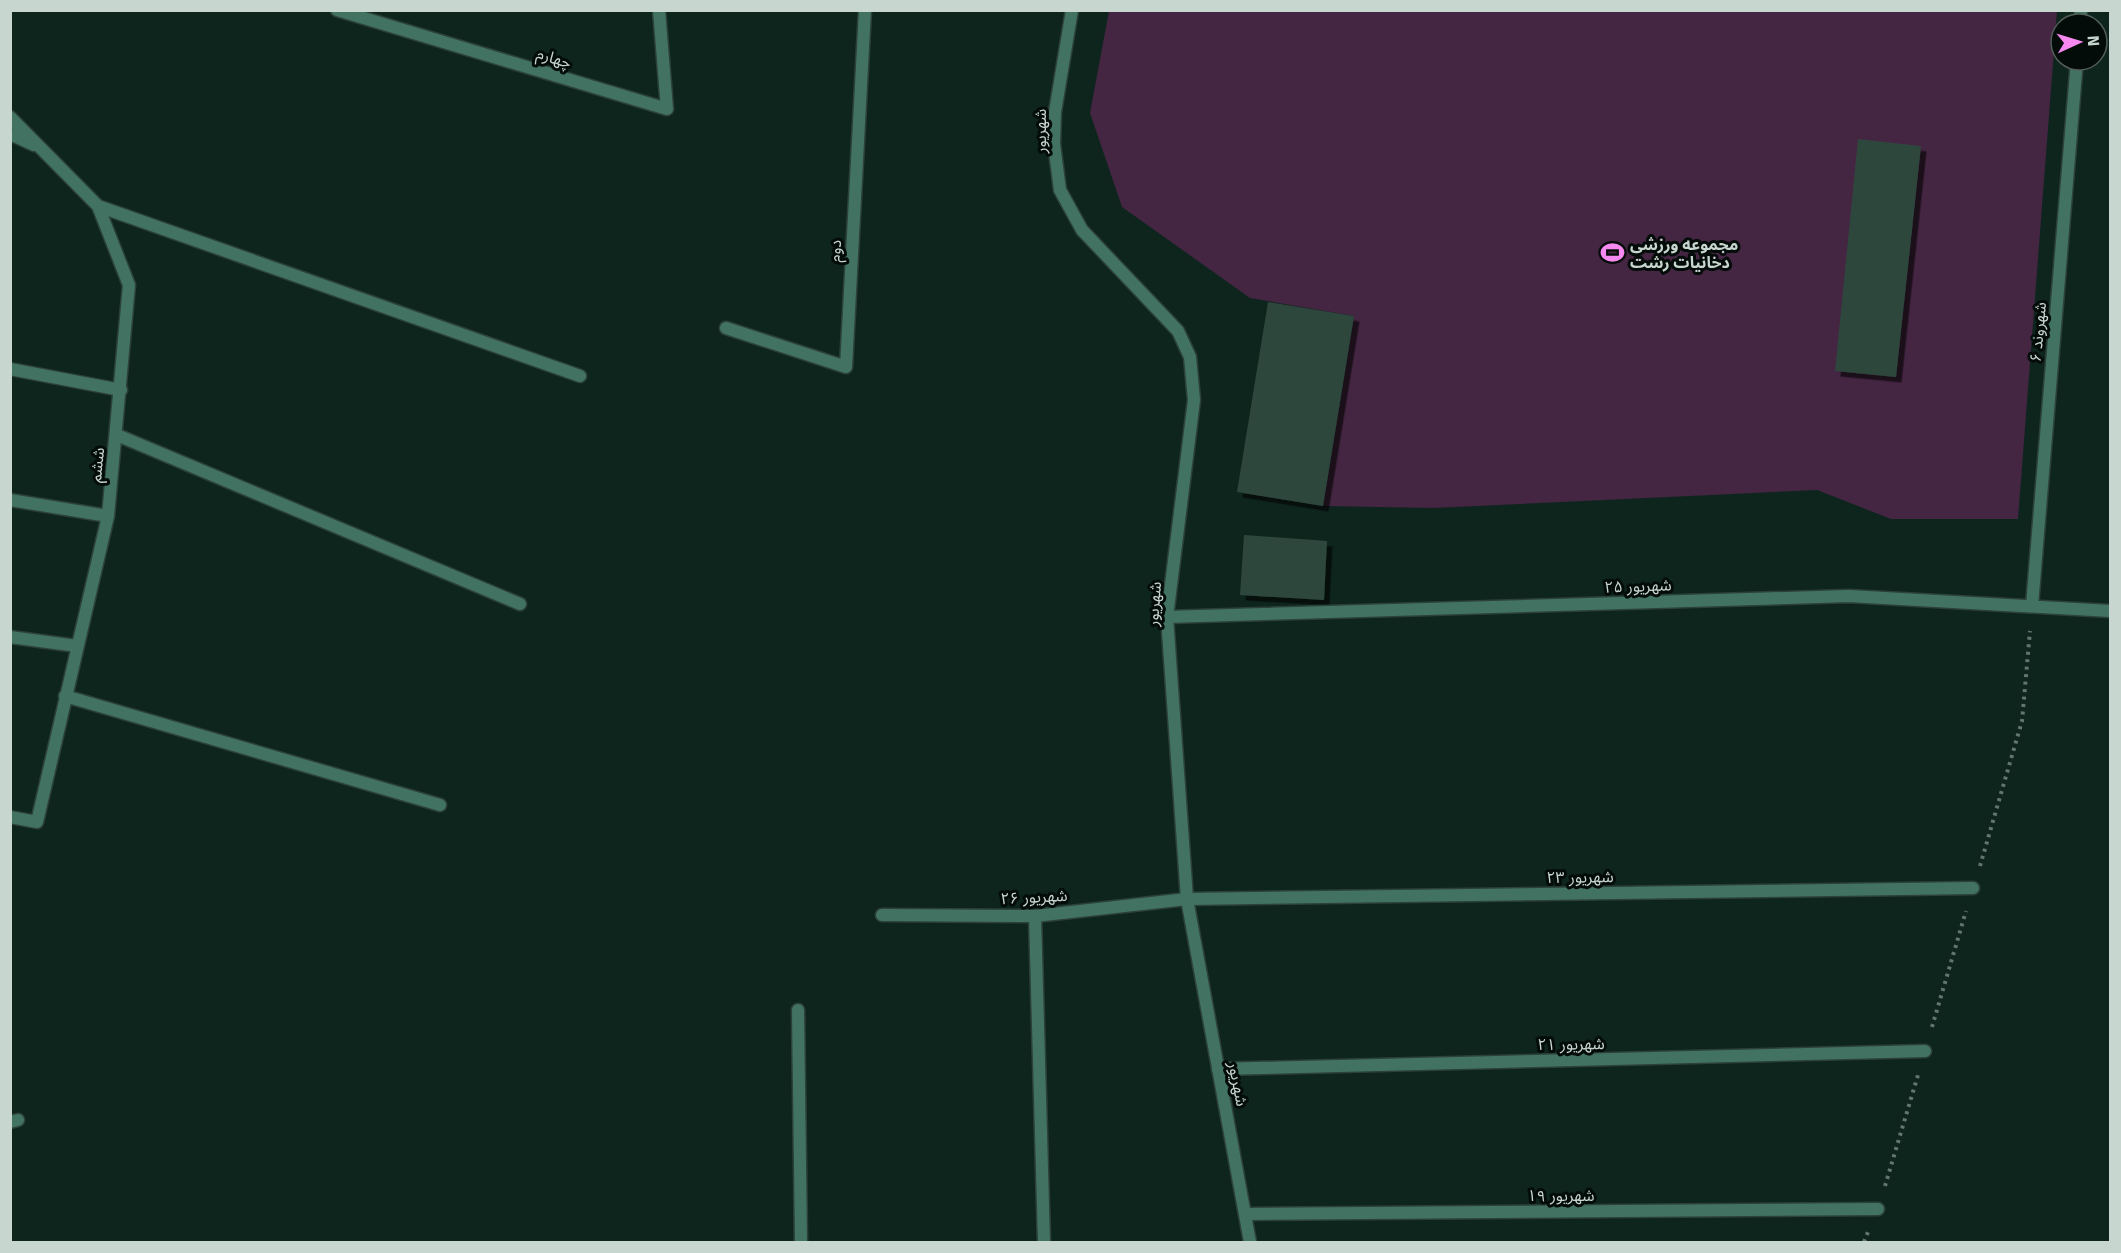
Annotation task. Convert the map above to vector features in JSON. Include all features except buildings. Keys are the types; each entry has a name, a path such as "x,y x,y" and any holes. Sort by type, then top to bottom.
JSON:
{"street":[{"name":"چهارم","path":"337,10 666,109 659,10"},
{"name":"دوم","path":"726,328 846,367 865,10"},
{"name":"شهریور","path":"1072,10 1055,112 1054,144 1060,190 1082,230 1178,331 1190,357 1194,400 1167,617 1187,899 1250,1242"},
{"name":"شهروند ۶","path":"2032,606 2076,72"},
{"name":"ششم","path":"10,117 98,206 129,285 108,516 37,822 10,817"},
{"path":"10,134 42,149"},
{"path":"98,206 580,376"},
{"path":"10,369 121,390"},
{"path":"117,435 520,604"},
{"path":"10,500 108,516"},
{"name":"شهریور ۲۵","path":"1167,617 1849,596 2110,611"},
{"path":"10,637 77,646"},
{"path":"65,696 441,805"},
{"name":"شهریور ۲۳","path":"1187,899 1973,888"},
{"name":"شهریور ۲۶","path":"882,915 1035,916 1187,899"},
{"path":"1035,916 1044,1242"},
{"path":"798,1010 801,1242"},
{"name":"شهریور ۲۱","path":"1218,1070 1925,1051"},
{"name":"شهریور ۱۹","path":"1245,1214 1878,1209"}],"path":[{"path":"1864,1242 1878,1209 2022,721 2032,606"}],"shaded area":[{"name":"مجموعه ورزشی دخانیات رشت","path":"1109,11 2057,11 2049,12 2049,72 2052,72 2018,519 1891,519 1817,490 1433,508 1323,506 1354,316 1250,298 1122,207 1090,113"}],"place":[{"name":"مجموعه ورزشی دخانیات رشت","path":"1612,253"}]}
